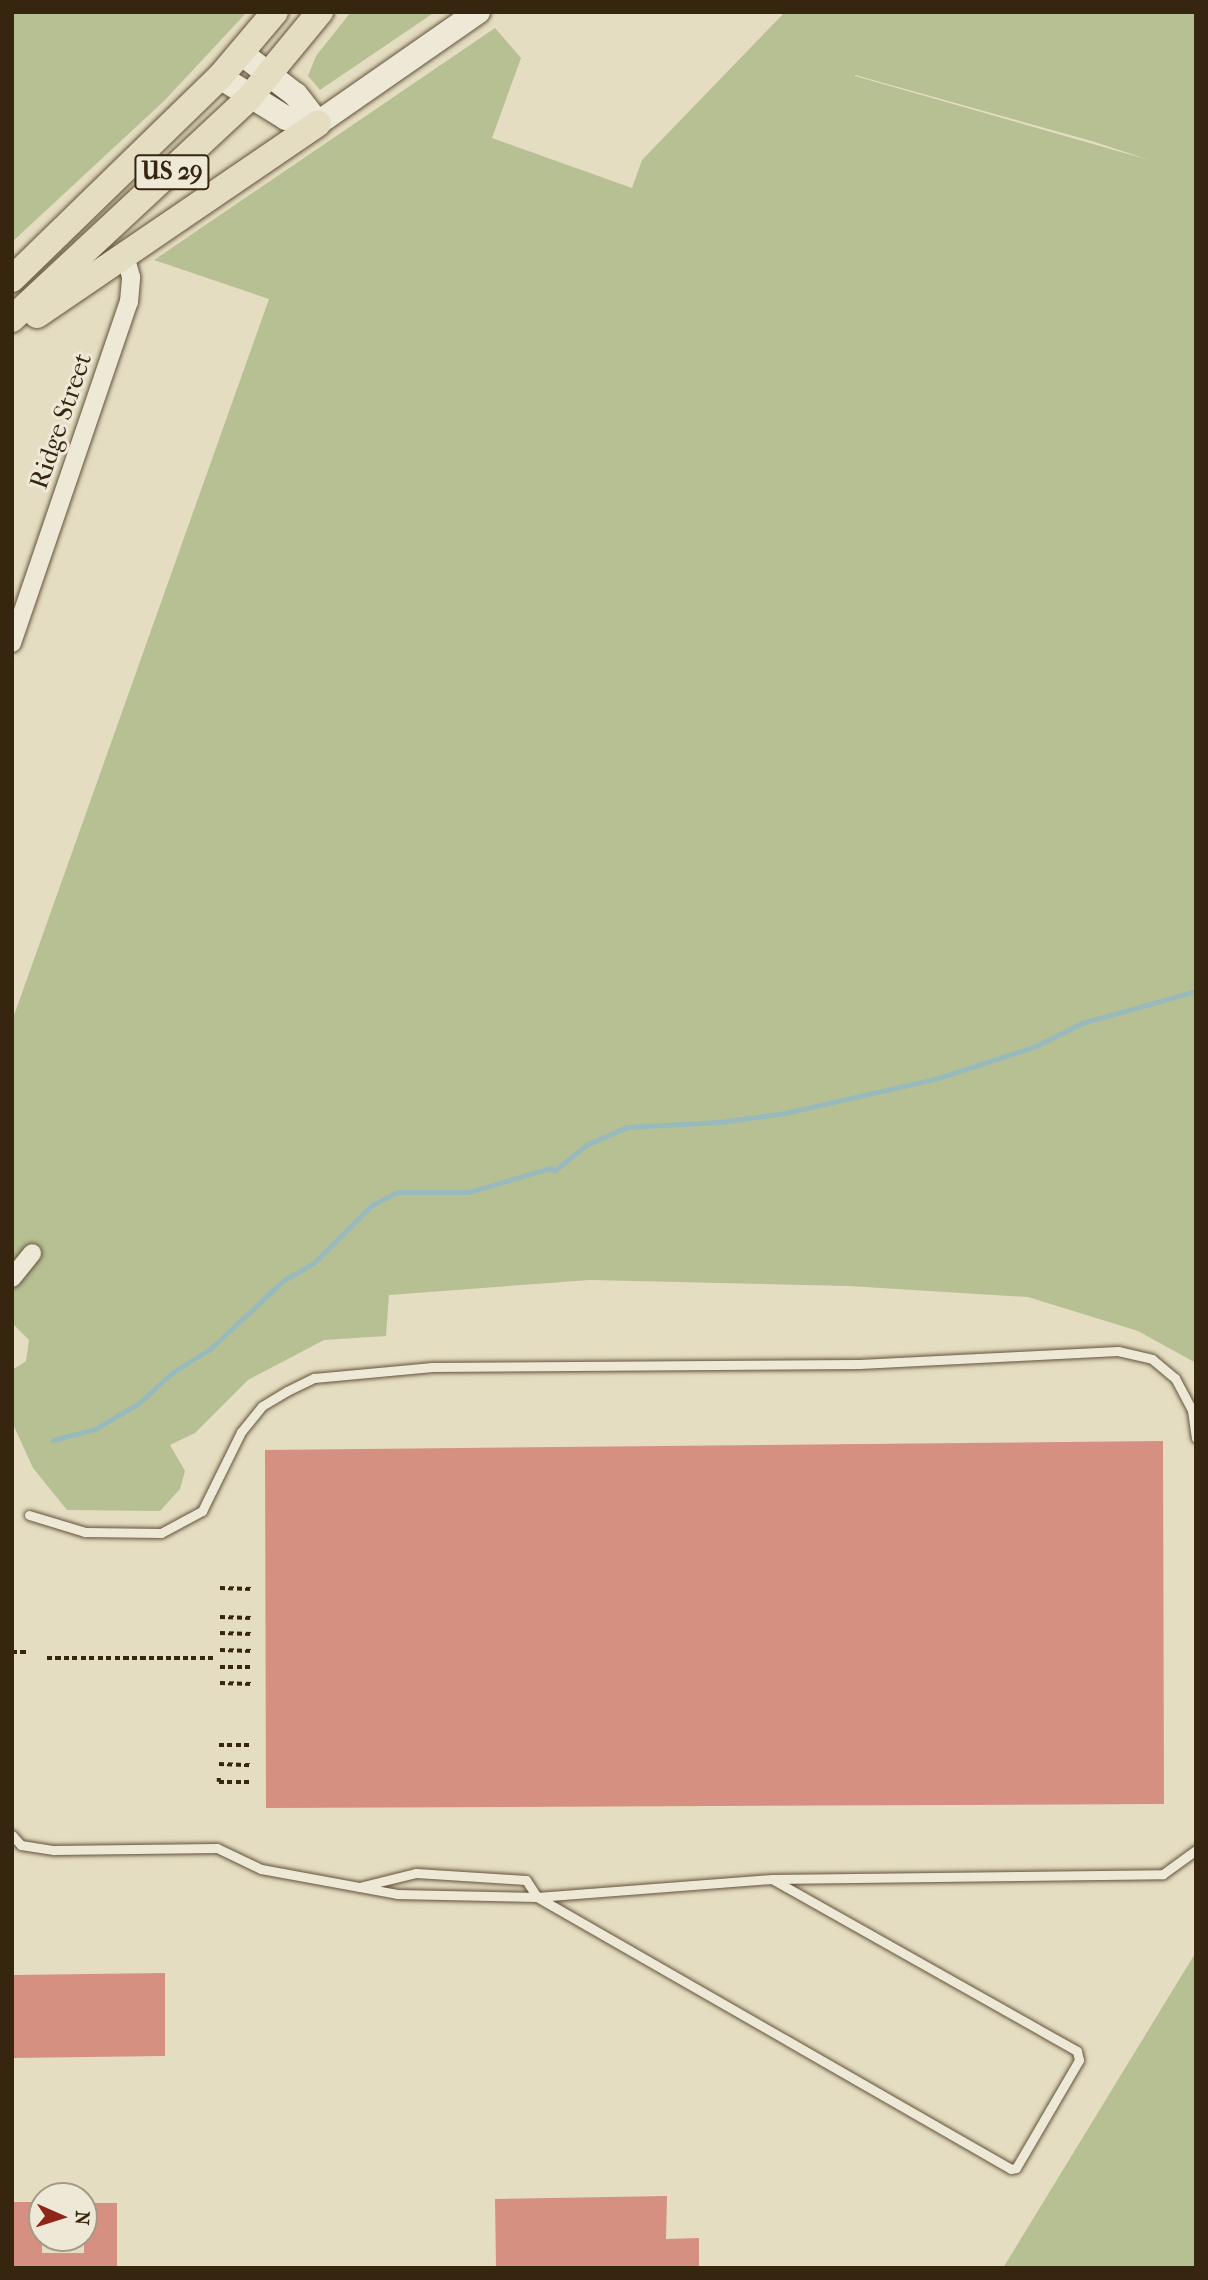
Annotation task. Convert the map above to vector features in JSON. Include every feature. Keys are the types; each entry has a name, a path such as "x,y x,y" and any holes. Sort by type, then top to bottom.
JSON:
{"main road":[{"name":"US 29","path":"12,279 220,77 275,12"},
{"name":"US 29","path":"12,319 249,98 320,12"},
{"path":"12,332 478,12"},
{"path":"241,53 296,95 318,123"},
{"path":"220,77 249,98 286,118 318,123"}],"street":[{"name":"Ridge Street","path":"12,643 129,302 131,277 125,254"},
{"path":"12,1278 32,1253"}],"lane":[{"path":"29,1515 85,1532 161,1534 202,1511 241,1432 262,1406 314,1378 416,1369 859,1364 1118,1351 1152,1359 1175,1378 1192,1410 1196,1438"},
{"path":"12,1835 21,1845 54,1850 144,1845 216,1848 261,1869 397,1894 537,1897 772,1879 1163,1874 1196,1850"},
{"path":"359,1886 416,1873 526,1880 537,1897 999,2162 1016,2168 1079,2060 1077,2051 772,1879"}],"path":[{"path":"235,1581 236,1589"},
{"path":"220,1588 252,1589"},
{"path":"220,1617 252,1618"},
{"path":"220,1633 252,1634"},
{"path":"220,1650 252,1651"},
{"path":"12,1652 26,1652"},
{"path":"47,1658 213,1658"},
{"path":"220,1667 252,1667"},
{"path":"220,1683 252,1684"},
{"path":"219,1745 252,1745"},
{"path":"219,1764 252,1765"},
{"path":"219,1778 219,1782 252,1782"}],"green space":[{"path":"12,12 247,12 164,101 12,242"},
{"path":"351,12 435,12 320,90 308,76 316,56"},
{"path":"785,12 1196,12 1196,1363 1138,1331 1028,1297 849,1286 589,1280 389,1295 386,1336 324,1340 248,1380 195,1433 170,1445 185,1471 180,1489 160,1511 67,1510 33,1468 12,1422 12,1370 26,1361 29,1340 12,1323 12,1021 269,299 154,260 495,28 521,58 492,138 632,188 642,160","holes":["855,75 1095,142 1149,160"]},
{"path":"1196,1952 1196,2268 1003,2268"}],"building":[{"path":"1163,1441 1164,1804 266,1808 265,1450"},
{"path":"165,1973 165,2056 12,2058 12,1975"},
{"path":"667,2196 666,2239 699,2238 699,2268 496,2268 495,2199"},
{"path":"12,2202 28,2202 28,2252 42,2253 98,2252 98,2203 117,2203 117,2268 13,2268"}],"waterway":[{"path":"53,1440 95,1429 139,1403 173,1372 210,1349 284,1280 314,1263 372,1205 398,1192 469,1192 550,1168 554,1171 586,1145 627,1127 720,1122 785,1113 935,1079 1036,1046 1082,1023 1196,991"}]}
